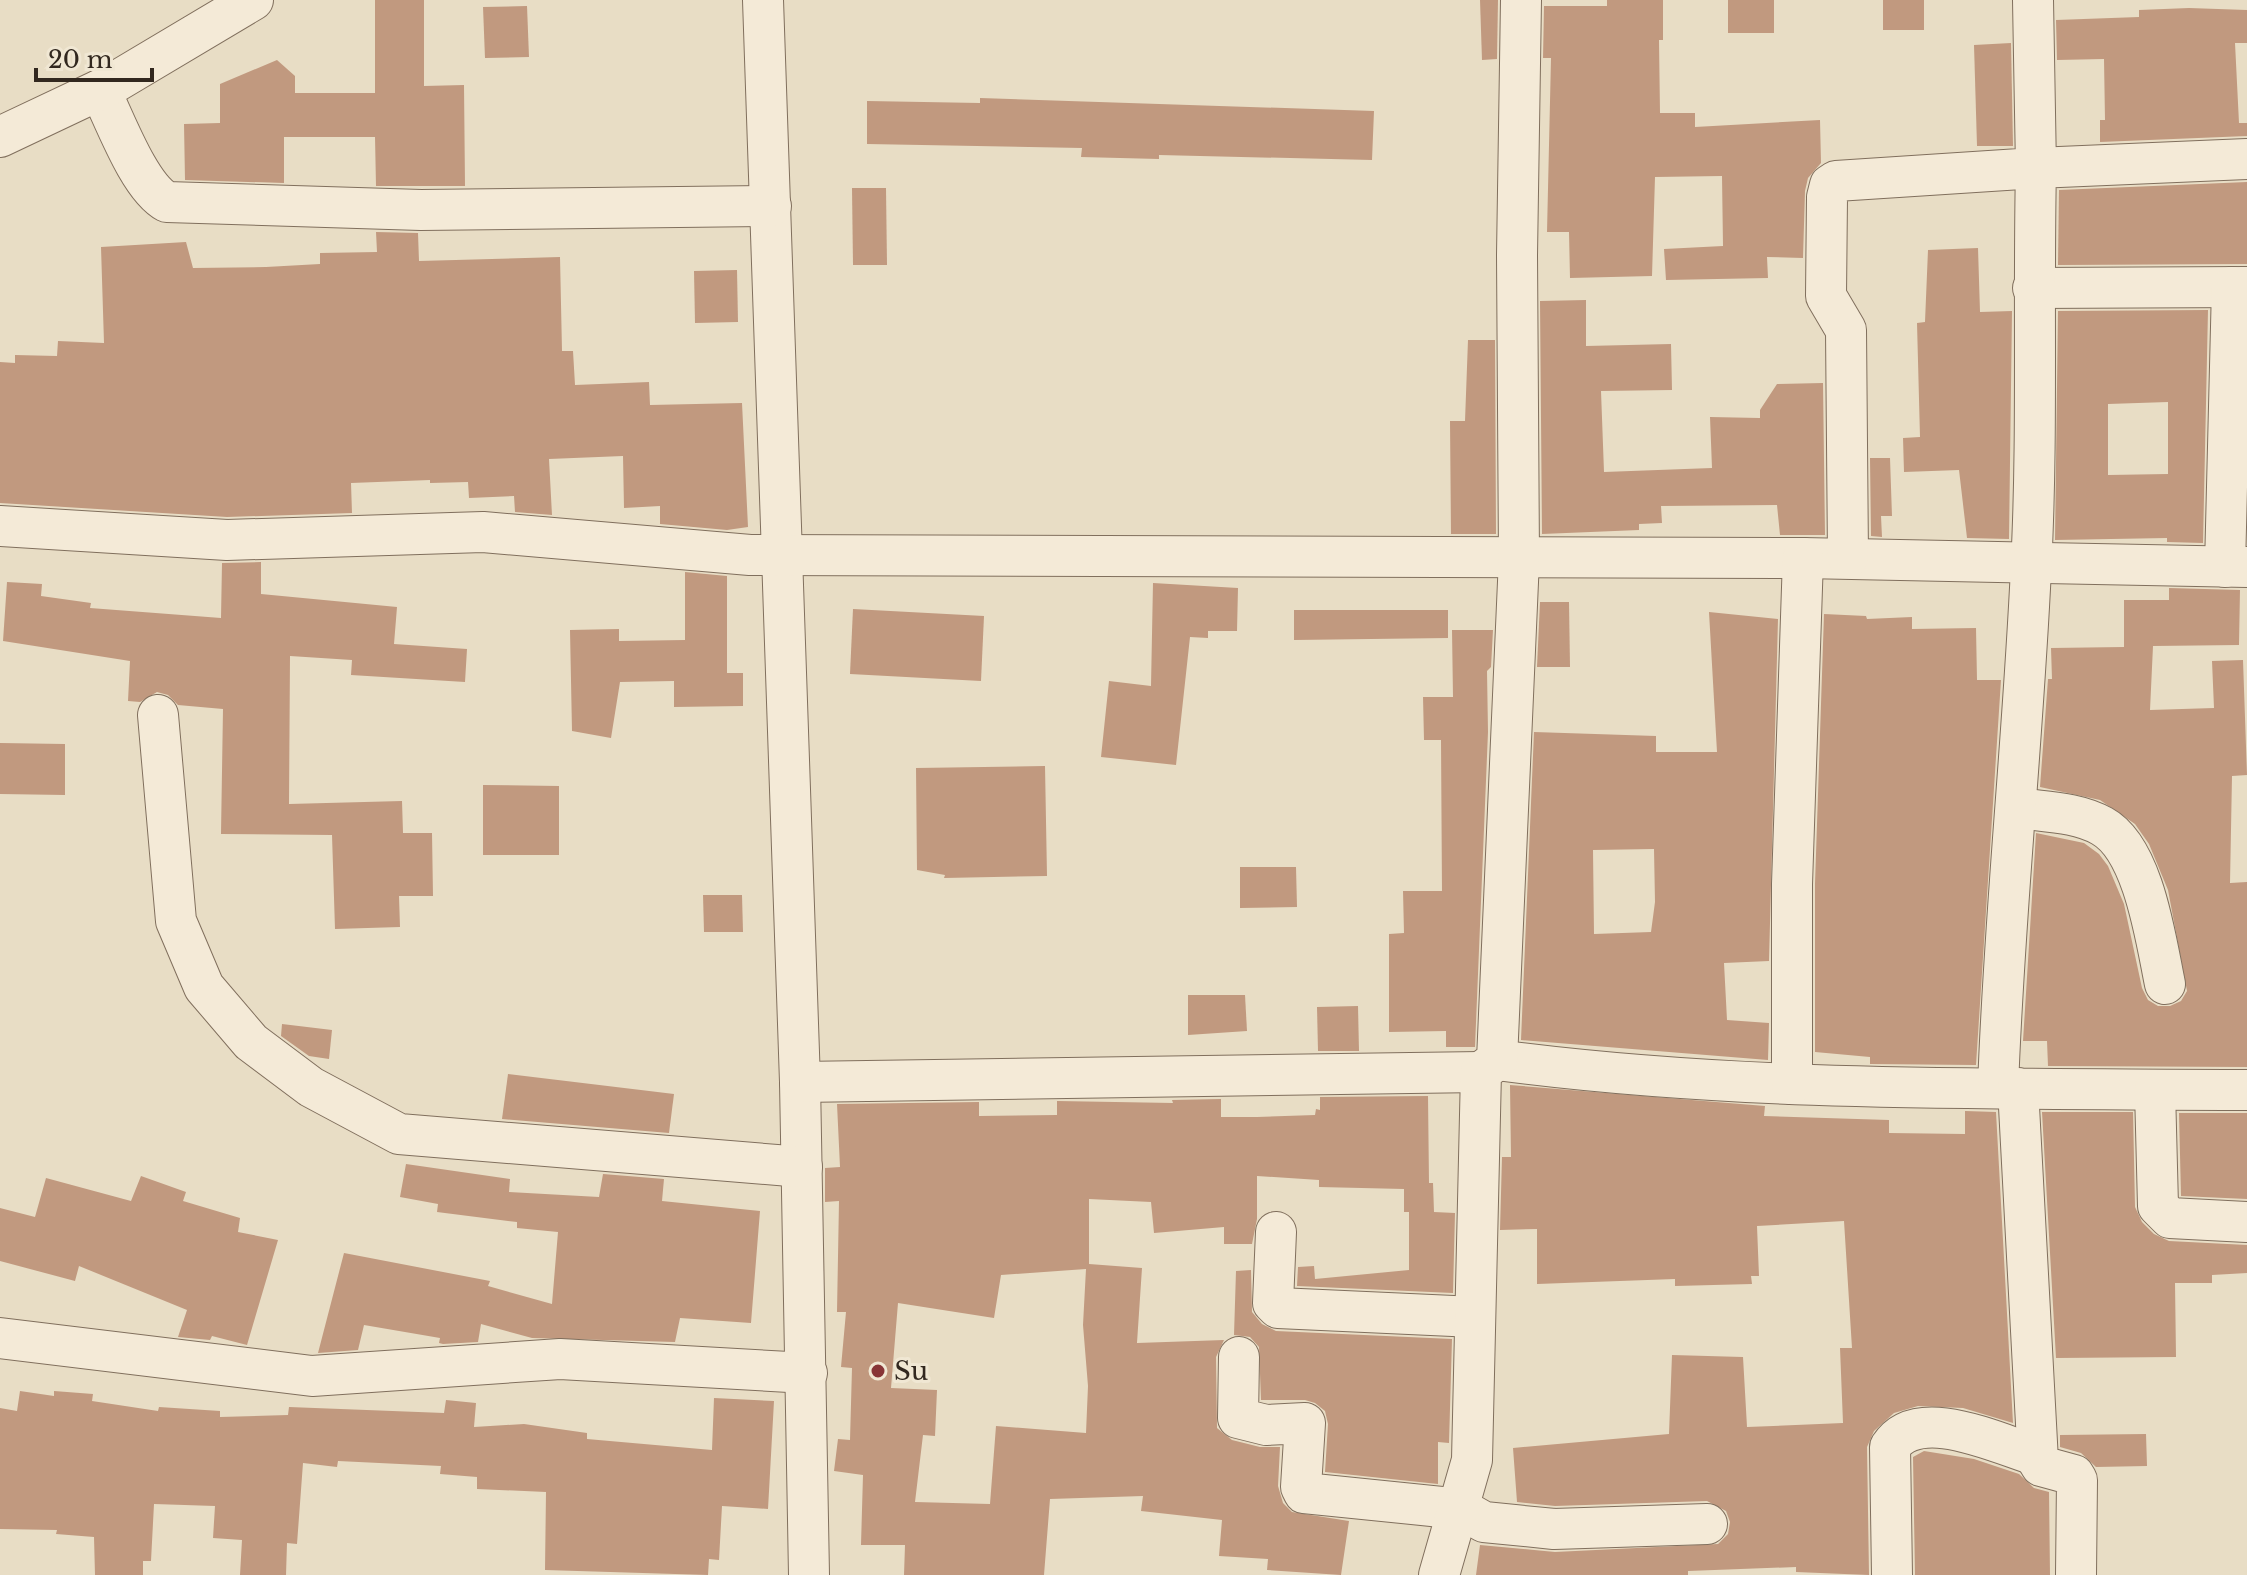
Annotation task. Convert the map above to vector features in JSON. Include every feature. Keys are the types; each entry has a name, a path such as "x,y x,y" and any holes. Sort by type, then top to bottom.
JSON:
{"street":[{"path":"0,137 100,90 253,0"},
{"path":"763,0 800,1082 809,1575"},
{"path":"1439,1575 1461,1509 1472,1460 1475,1317 1519,559 1517,255 1521,0"},
{"path":"2033,0 2036,168 2032,564 2018,808 2003,953 2008,1088 2038,1456 2041,1466 2074,1475 2077,1480 2076,1575"},
{"path":"100,90 146,180 157,197 167,202 421,210 771,206"},
{"path":"1848,558 1846,330 1826,296 1827,197 1830,185 1836,181 2036,168 2247,159"},
{"path":"0,526 227,540 483,532 780,556 1848,558 2236,567 2240,287 2033,288"},
{"path":"1792,1084 1792,884 1803,558"},
{"path":"158,715 176,921 204,987 251,1042 311,1087 399,1134 802,1167"},
{"path":"2018,808 2089,820 2106,828 2119,840 2150,906 2165,984"},
{"path":"800,1082 1489,1066 1792,1084 2247,1090"},
{"path":"2155,1090 2158,1206 2170,1218 2247,1222"},
{"path":"1276,1232 1273,1303 1278,1308 1475,1317"},
{"path":"0,1338 312,1376 560,1359 807,1373"},
{"path":"1239,1357 1238,1418 1266,1425 1305,1423 1301,1487 1304,1493 1461,1509 1484,1522 1554,1529 1707,1524"},
{"path":"1892,1575 1890,1447 1896,1438 1909,1429 1942,1427 2038,1456"}],"building":[{"path":"375,0 424,0 424,86 464,85 465,186 376,186 375,137 284,137 284,183 185,180 184,124 220,123 220,84 277,60 295,76 295,93 375,93"},
{"path":"1480,0 1498,0 1497,59 1482,60"},
{"path":"1607,0 1663,0 1663,40 1659,40 1660,113 1695,113 1695,127 1820,120 1821,163 1808,178 1805,191 1803,258 1767,257 1768,278 1666,280 1664,249 1723,246 1722,176 1655,177 1652,276 1570,278 1569,232 1547,232 1551,58 1543,58 1544,6 1607,6"},
{"path":"1728,0 1774,0 1774,33 1728,33"},
{"path":"1883,0 1924,0 1924,30 1883,30"},
{"path":"527,6 529,57 485,58 483,7"},
{"path":"2139,10 2247,10 2247,43 2235,43 2239,123 2247,123 2247,136 2100,142 2100,120 2105,120 2104,59 2057,60 2056,20 2139,17"},
{"path":"2011,43 2013,146 1977,146 1974,45"},
{"path":"980,98 1374,111 1372,160 1159,155 1159,159 1081,157 1082,148 867,144 867,101 980,103"},
{"path":"2247,182 2247,264 2058,265 2059,190"},
{"path":"852,188 886,188 887,265 853,265"},
{"path":"376,232 418,233 419,261 560,257 562,351 573,351 575,385 649,382 650,405 742,403 748,527 727,530 660,524 660,506 624,508 623,456 549,459 552,515 515,512 514,496 469,498 468,482 430,483 430,480 351,483 352,513 227,517 0,503 0,362 15,363 15,355 57,356 58,341 104,343 101,247 186,242 193,268 266,267 320,264 320,253 377,252"},
{"path":"1978,248 1980,312 2012,311 2009,539 1967,538 1959,470 1904,472 1903,438 1920,437 1917,323 1925,322 1928,250"},
{"path":"737,270 738,322 695,323 694,271"},
{"path":"1586,300 1586,346 1671,344 1672,390 1601,391 1604,472 1712,468 1710,417 1760,418 1760,410 1777,384 1823,383 1825,535 1780,535 1777,505 1661,506 1662,523 1639,524 1639,530 1542,534 1540,301"},
{"path":"2208,310 2203,543 2167,542 2167,538 2055,540 2058,311","holes":["2168,402 2168,474 2108,475 2108,404"]},
{"path":"1468,340 1495,340 1496,534 1451,534 1450,421 1465,421"},
{"path":"1870,458 1890,458 1892,516 1881,516 1882,537 1871,536"},
{"path":"261,562 261,594 397,607 394,644 467,649 465,682 351,675 352,660 290,656 289,804 402,801 403,833 432,833 433,896 399,896 400,927 335,929 332,835 221,834 223,709 178,705 168,695 157,692 140,702 128,701 130,661 3,641 7,582 42,584 41,596 91,603 90,608 221,618 222,563"},
{"path":"685,572 727,576 727,673 743,673 743,706 674,707 674,681 620,682 611,738 572,731 570,630 619,629 619,641 685,640"},
{"path":"1153,583 1238,588 1237,631 1208,631 1208,638 1190,637 1176,765 1101,757 1109,681 1151,686"},
{"path":"2169,588 2240,590 2239,645 2153,646 2150,710 2214,708 2212,661 2243,660 2247,775 2232,776 2230,883 2247,882 2247,1067 2048,1066 2047,1041 2023,1041 2036,833 2084,843 2099,854 2108,866 2124,904 2142,988 2148,1000 2158,1006 2170,1006 2181,1001 2187,991 2168,890 2149,844 2135,824 2100,800 2040,787 2048,679 2052,679 2051,648 2124,647 2124,600 2169,600"},
{"path":"1540,602 1569,602 1570,667 1537,667"},
{"path":"853,609 984,616 981,681 850,674"},
{"path":"1294,610 1448,610 1448,638 1294,640"},
{"path":"1709,612 1778,619 1769,961 1724,963 1727,1020 1769,1023 1768,1060 1521,1040 1534,732 1656,736 1656,752 1717,752","holes":["1654,849 1655,902 1651,932 1594,934 1593,850"]},
{"path":"1824,614 1866,616 1867,619 1912,617 1912,629 1976,628 1977,680 2001,680 1976,1065 1870,1064 1870,1057 1815,1052 1815,884"},
{"path":"1452,630 1493,630 1491,667 1487,671 1488,732 1475,1047 1446,1047 1446,1031 1389,1032 1389,934 1404,933 1403,891 1442,891 1441,740 1424,740 1423,697 1453,697"},
{"path":"0,743 65,744 65,795 0,794"},
{"path":"1045,766 1047,876 944,878 945,875 917,870 916,768"},
{"path":"483,785 559,786 559,855 483,855"},
{"path":"1240,867 1296,867 1297,907 1240,908"},
{"path":"703,895 742,895 743,932 704,932"},
{"path":"1188,995 1245,995 1247,1031 1188,1035"},
{"path":"1358,1006 1359,1051 1318,1051 1317,1007"},
{"path":"282,1024 332,1030 329,1059 309,1056 281,1036"},
{"path":"508,1074 674,1094 669,1133 502,1119"},
{"path":"1510,1085 1765,1106 1764,1116 1889,1120 1889,1133 1965,1134 1965,1111 1996,1112 2013,1423 1963,1408 1918,1406 1894,1413 1874,1431 1867,1447 1869,1575 1796,1572 1796,1567 1688,1571 1688,1575 1476,1575 1480,1545 1555,1552 1718,1544 1728,1534 1730,1522 1726,1511 1707,1501 1555,1506 1517,1502 1513,1448 1669,1434 1672,1355 1743,1357 1747,1427 1843,1423 1840,1348 1852,1348 1844,1221 1757,1226 1759,1276 1751,1276 1752,1284 1675,1286 1675,1279 1537,1284 1537,1229 1500,1230 1502,1157 1511,1157"},
{"path":"1428,1096 1429,1183 1433,1183 1434,1212 1455,1213 1453,1293 1297,1286 1298,1267 1314,1266 1315,1279 1409,1270 1409,1212 1404,1212 1404,1189 1319,1187 1319,1180 1257,1176 1257,1219 1252,1244 1224,1244 1224,1227 1154,1233 1151,1202 1089,1199 1089,1264 1142,1268 1137,1343 1224,1340 1216,1357 1217,1428 1232,1440 1260,1447 1280,1447 1278,1486 1283,1503 1292,1512 1349,1521 1341,1575 1267,1570 1268,1559 1219,1556 1222,1520 1141,1511 1143,1496 1050,1499 1044,1575 904,1575 905,1545 861,1545 863,1475 834,1471 838,1439 850,1440 852,1368 841,1367 846,1312 837,1312 839,1201 825,1202 825,1168 840,1167 837,1104 979,1102 979,1116 1057,1115 1057,1101 1173,1103 1172,1100 1221,1099 1221,1117 1257,1117 1315,1115 1316,1109 1320,1110 1320,1097","holes":["1086,1269 1083,1325 1088,1386 1086,1433 996,1426 990,1504 915,1502 923,1435 935,1436 937,1390 891,1388 898,1303 994,1318 1001,1275"]},
{"path":"2042,1112 2133,1112 2135,1207 2142,1222 2154,1234 2169,1241 2247,1245 2247,1273 2212,1275 2212,1283 2175,1283 2176,1357 2056,1358"},
{"path":"2179,1113 2247,1113 2247,1199 2181,1196"},
{"path":"406,1164 510,1179 509,1192 599,1197 603,1174 664,1179 662,1201 760,1211 751,1323 680,1318 675,1342 532,1338 481,1324 478,1342 443,1344 439,1343 440,1338 364,1325 358,1350 318,1353 344,1253 490,1281 488,1286 552,1304 558,1232 517,1228 517,1222 437,1212 438,1204 400,1197"},
{"path":"141,1176 186,1192 183,1201 240,1218 238,1232 278,1240 247,1345 212,1336 210,1340 178,1337 187,1310 79,1266 75,1281 0,1261 0,1208 35,1217 46,1178 131,1201"},
{"path":"1251,1270 1252,1312 1262,1324 1276,1331 1452,1339 1449,1443 1438,1442 1438,1484 1325,1472 1328,1424 1325,1411 1305,1400 1261,1400 1259,1347 1250,1337 1234,1335 1236,1271"},
{"path":"20,1391 54,1396 54,1391 93,1394 92,1401 158,1411 159,1407 220,1411 220,1417 288,1415 289,1407 444,1413 446,1400 476,1403 474,1427 524,1424 587,1433 587,1439 712,1450 714,1398 774,1401 768,1509 722,1506 719,1560 709,1559 708,1575 545,1570 546,1492 477,1489 477,1477 440,1474 441,1466 338,1461 337,1467 303,1463 297,1544 287,1543 286,1575 240,1575 242,1540 213,1538 215,1506 154,1504 151,1561 143,1561 143,1575 95,1575 94,1537 56,1534 57,1530 0,1529 0,1408 17,1411"},
{"path":"2146,1434 2147,1466 2096,1467 2081,1453 2060,1447 2060,1435"},
{"path":"1924,1451 1974,1459 2019,1474 2034,1488 2049,1492 2050,1575 1915,1575 1913,1457"}],"place":[{"name":"Su","path":"878,1371"}]}
